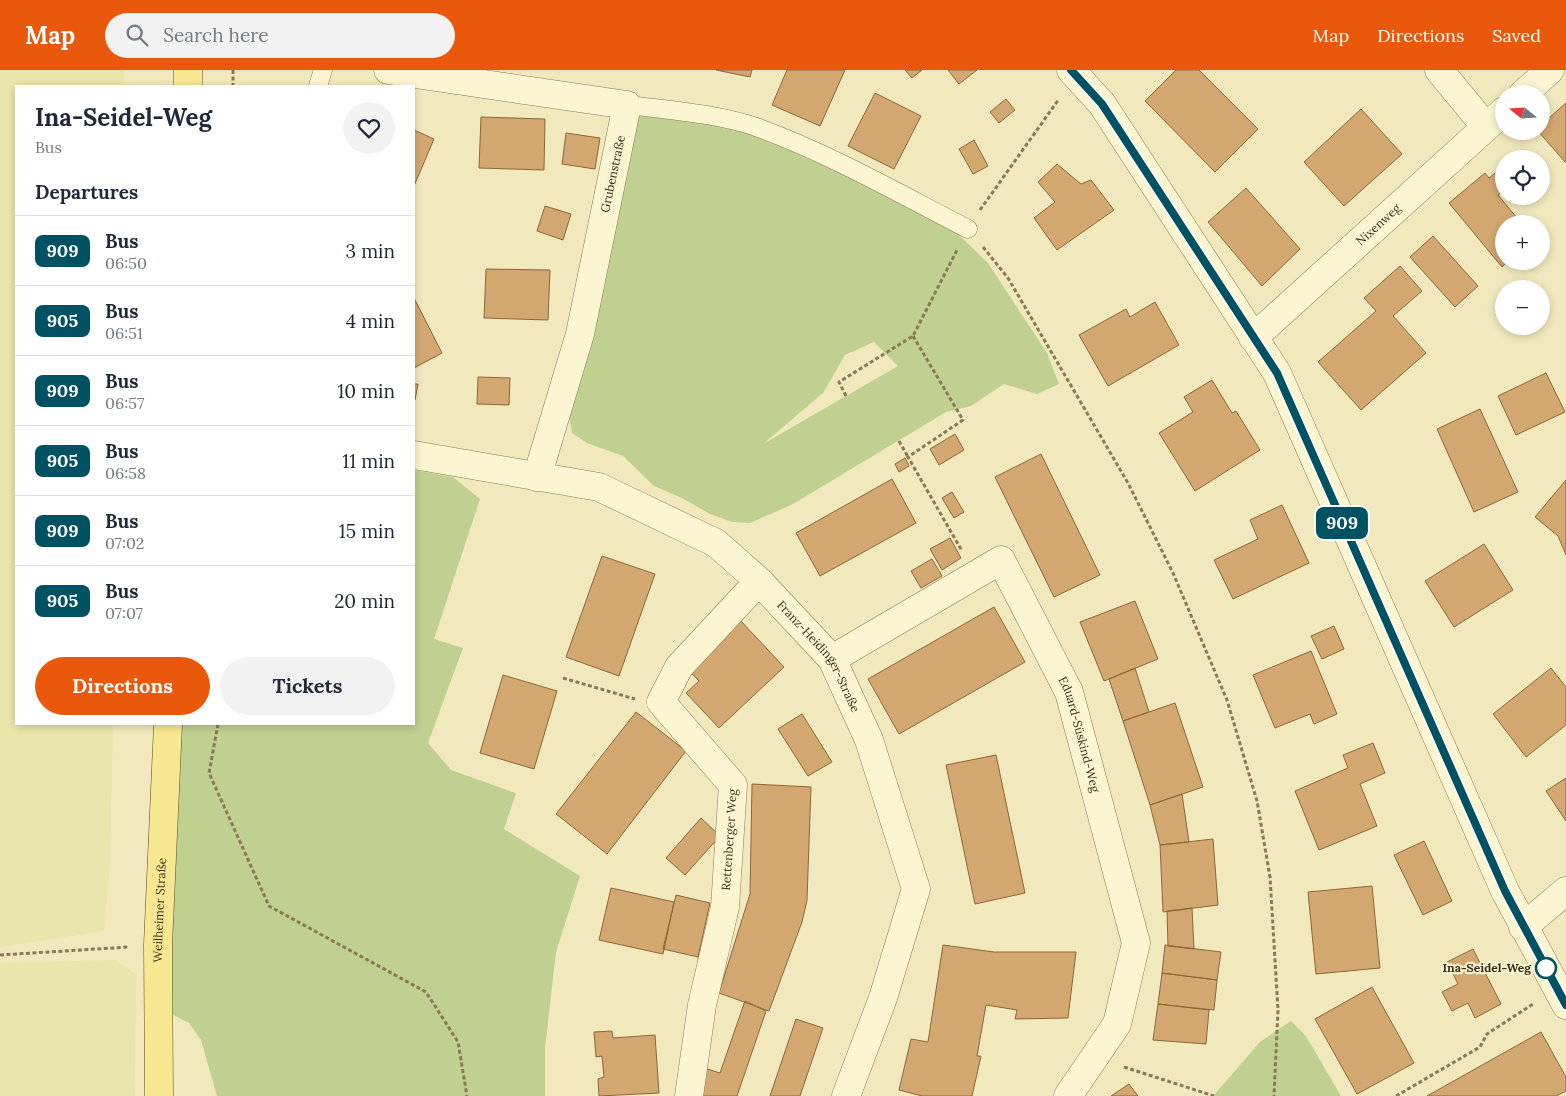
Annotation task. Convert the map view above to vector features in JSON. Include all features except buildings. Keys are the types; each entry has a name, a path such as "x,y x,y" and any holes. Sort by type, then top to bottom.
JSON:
{"main road":[{"path":"188,70 188,85"},
{"name":"Weilheimer Straße","path":"159,1096 158,945 168,725"}],"street":[{"path":"388,70 627,105"},
{"path":"1071,70 1102,104 1277,373 1398,652 1523,927 1562,997"},
{"path":"1439,70 1495,119"},
{"path":"1533,85 1550,70"},
{"name":"Grubenstraße","path":"537,477 580,334 627,105"},
{"name":"Nixenweg","path":"1253,338 1495,119"},
{"name":"Franz-Heidinger-Straße","path":"415,455 599,488 716,543 760,581 832,659 869,740 916,889 883,998 846,1096"},
{"name":"Eduard-Süskind-Weg","path":"832,659 1001,560 1069,692 1136,943 1117,1024 1068,1096"},
{"path":"661,702 679,667 760,581"},
{"name":"Rettenberger Weg","path":"661,702 733,785 725,907 702,1005 689,1096"},
{"path":"1523,927 1566,891"}],"lane":[{"path":"318,85 323,70"},
{"path":"627,105 690,113 757,128 830,158 968,229"}],"path":[{"path":"233,70 233,85"},
{"path":"846,396 839,382 913,336 974,217 1047,116"},
{"path":"968,229 1008,278 1128,482 1173,573 1227,700 1257,801 1270,877 1278,1010 1274,1096"},
{"path":"908,457 962,420 913,336"},
{"path":"899,441 976,575"},
{"path":"563,678 640,700 661,702"},
{"path":"218,725 209,773 269,906 426,992 458,1042 467,1096"},
{"path":"0,955 158,945"},
{"path":"1396,1096 1480,1047 1487,1034 1562,997"},
{"path":"1097,1053 1119,1065 1214,1096"}],"shaded area":[{"path":"0,70 124,70 124,85 15,85 15,725 113,725 110,862 104,931 0,947"},
{"path":"115,960 136,974 135,1096 0,1096 0,963"}],"green space":[{"path":"654,111 759,133 951,227 988,263 1047,353 1059,384 1037,394 1004,384 971,406 946,412 793,504 750,523 732,522 710,514 682,498 654,486 623,456 587,443 572,433 568,408 636,116","holes":["874,342 898,366 763,444 823,393 845,355"]},
{"path":"415,470 453,477 480,499 434,639 463,648 428,743 451,770 516,793 504,829 580,876 556,952 545,1048 545,1096 217,1096 201,1040 189,1023 173,1015 165,1003 175,725 415,725"},
{"path":"1291,1021 1306,1036 1341,1096 1213,1096 1260,1042"}],"bus line":[{"name":"909","path":"1071,70 1102,104 1277,373 1386,625 1505,891 1566,1005"}],"place":[{"name":"Ina-Seidel-Weg","path":"1546,968"}]}
